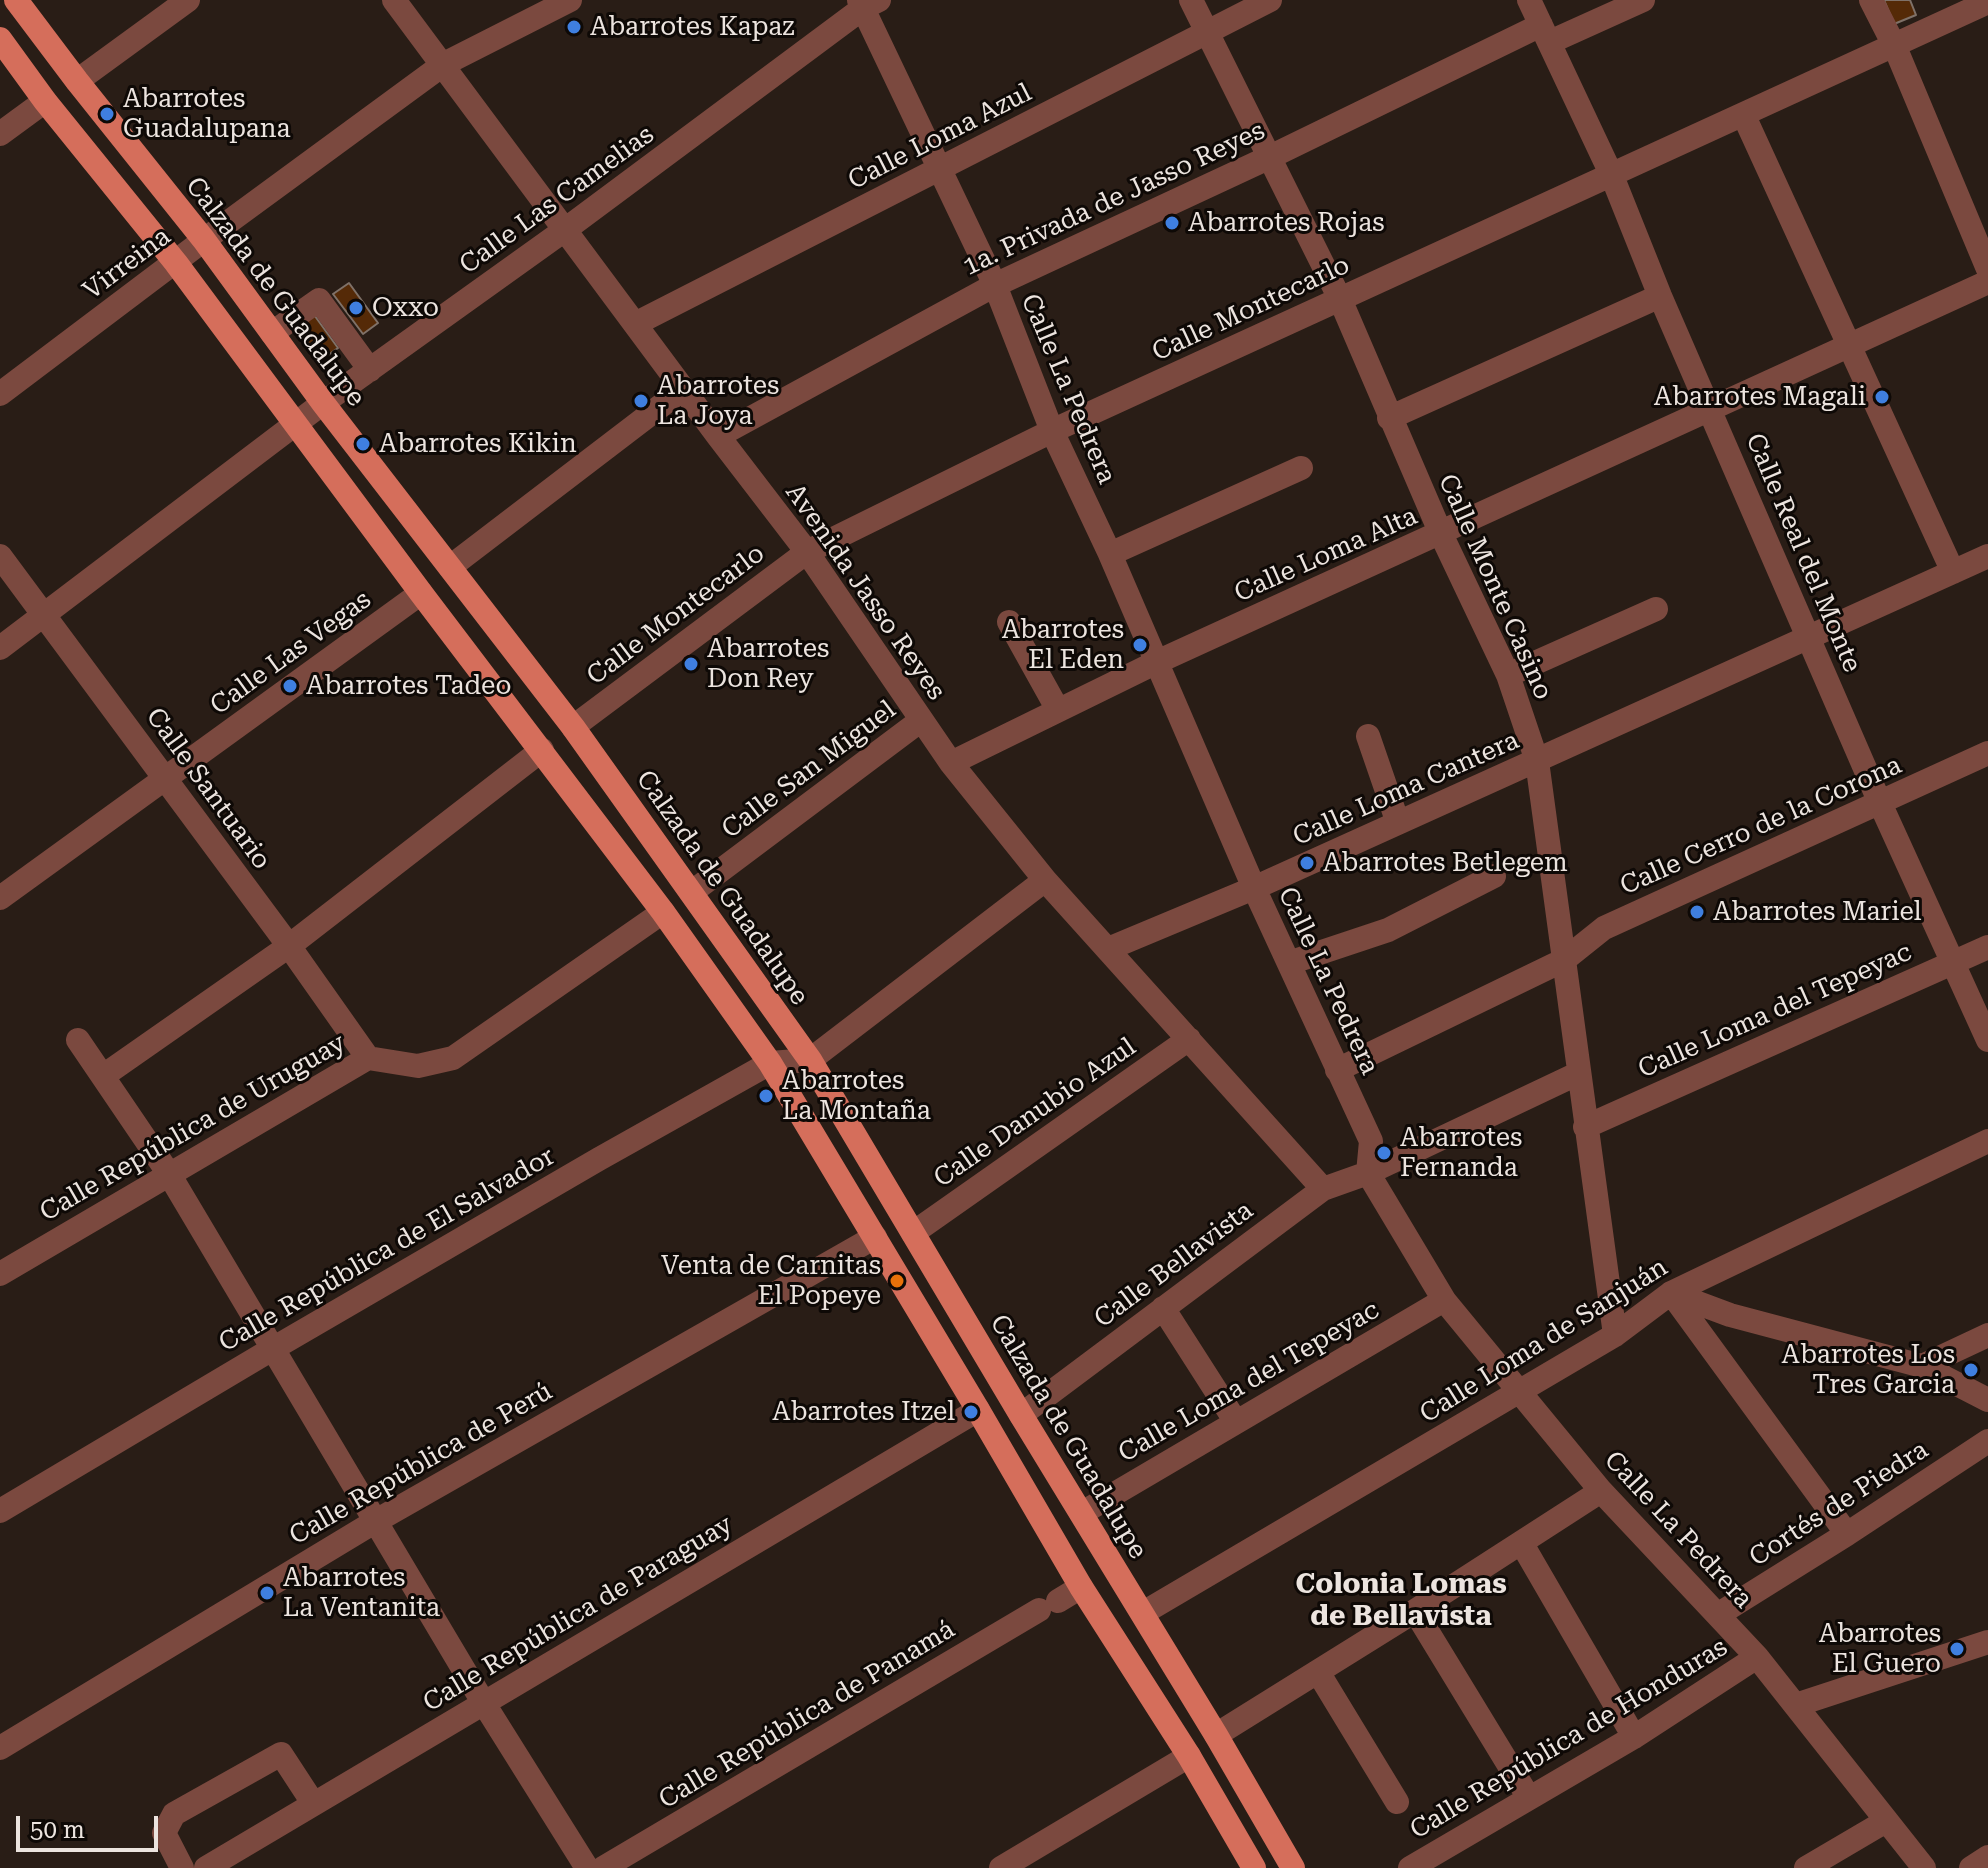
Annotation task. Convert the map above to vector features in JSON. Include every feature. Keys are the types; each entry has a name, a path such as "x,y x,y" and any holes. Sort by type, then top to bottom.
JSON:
{"main road":[{"name":"Calzada de Guadalupe","path":"16,0 204,240 323,403 573,727 810,1060 1293,1868"},
{"path":"0,39 45,101 176,263 663,912 770,1063 1081,1587 1189,1756 1254,1868"}],"street":[{"path":"77,81 188,0"},
{"name":"Avenida Jasso Reyes","path":"394,0 807,552 951,763 1045,880 1323,1189"},
{"name":"Virreina","path":"0,394 444,64 535,8 570,0"},
{"name":"Calle Monte Casino","path":"1191,0 1340,299 1389,418 1508,675 1537,761 1615,1335"},
{"name":"Calle Loma Azul","path":"635,324 1270,0"},
{"name":"Calle Real del Monte","path":"1529,0 1612,176 1660,296 1880,803 1988,1040"},
{"name":"1a. Privada de Jasso Reyes","path":"718,436 995,285 1545,34 1643,0"},
{"path":"1871,0 1895,47 1988,269"},
{"name":"Calle Montecarlo","path":"573,727 807,552 1052,431 1988,2"},
{"name":"Calle La Pedrera","path":"867,3 995,285 1052,431 1110,554 1254,888 1371,1141 1368,1173 1444,1300 1601,1491 1757,1657 1924,1868"},
{"name":"Calle Las Camelias","path":"0,648 323,403 566,229 867,3"},
{"path":"0,134 45,101"},
{"path":"1744,116 1953,572"},
{"name":"Calle Loma Alta","path":"951,763 1157,662 1988,282"},
{"path":"1389,418 1660,296"},
{"path":"272,333 319,300 370,370"},
{"path":"450,567 683,389"},
{"path":"1110,554 1301,468"},
{"name":"Calle Santuario","path":"0,556 289,946 368,1058"},
{"name":"Calle Loma Cantera","path":"1108,949 1254,888 1988,556"},
{"name":"Calle Las Vegas","path":"0,898 421,593"},
{"path":"1508,675 1656,609"},
{"path":"1009,622 1058,710"},
{"name":"Calle San Miguel","path":"692,892 920,721"},
{"path":"1368,736 1398,823"},
{"path":"103,1076 289,946 542,750"},
{"name":"Calle Cerro de la Corona","path":"1337,1070 1564,960 1604,928 1988,753"},
{"path":"1289,963 1388,930 1494,876"},
{"path":"810,1060 1045,880"},
{"name":"Calle República de Uruguay","path":"0,1274 368,1058 418,1066 453,1058 663,912"},
{"name":"Calle Loma del Tepeyac","path":"1585,1127 1988,947"},
{"name":"Calle Danubio Azul","path":"913,1233 1189,1039"},
{"path":"78,1040 169,1174 483,1702 587,1868"},
{"name":"Calle República de El Salvador","path":"0,1511 274,1348 770,1063 810,1060"},
{"path":"1368,1173 1579,1073"},
{"name":"Calle Loma de Sanjuán","path":"1143,1613 1615,1335 1671,1293 1988,1141"},
{"name":"Calle Bellavista","path":"1021,1415 1323,1189 1368,1173"},
{"name":"Calle República de Perú","path":"0,1748 376,1521 875,1237"},
{"path":"1671,1293 1730,1315 1922,1366 1988,1400"},
{"path":"1671,1293 1847,1534"},
{"name":"Calle Loma del Tepeyac","path":"1082,1513 1444,1300"},
{"path":"1163,1308 1236,1422"},
{"path":"1922,1366 1988,1335"},
{"name":"Calle República de Paraguay","path":"206,1868 978,1410"},
{"name":"Cortés de Piedra","path":"1719,1614 1988,1441"},
{"path":"1216,1735 1522,1544 1601,1491"},
{"path":"1522,1544 1634,1737"},
{"name":"Calle República de Panamá","path":"603,1868 1081,1587"},
{"path":"1415,1611 1529,1798"},
{"path":"1796,1705 1988,1642"},
{"name":"Calle República de Honduras","path":"1410,1868 1634,1737 1757,1657"},
{"path":"1318,1672 1397,1802"},
{"path":"182,1868 164,1833 174,1814 281,1754 313,1803"},
{"path":"1001,1868 1189,1756"},
{"path":"1806,1868 1886,1821"},
{"path":"1971,1868 1988,1857"}],"building":[{"path":"1884,0 1910,0 1916,15 1894,24"},
{"name":"Oxxo","path":"349,283 378,323 363,334 333,294"},
{"path":"312,312 338,348 321,360 295,325"}],"place":[{"name":"Abarrotes Kapaz","path":"574,27"},
{"name":"Abarrotes Guadalupana","path":"107,114"},
{"name":"Abarrotes Rojas","path":"1172,223"},
{"name":"Oxxo","path":"356,308"},
{"name":"Abarrotes Magali","path":"1882,397"},
{"name":"Abarrotes La Joya","path":"641,401"},
{"name":"Abarrotes Kikin","path":"363,444"},
{"name":"Abarrotes El Eden","path":"1140,645"},
{"name":"Abarrotes Don Rey","path":"691,664"},
{"name":"Abarrotes Tadeo","path":"290,686"},
{"name":"Abarrotes Betlegem","path":"1307,863"},
{"name":"Abarrotes Mariel","path":"1697,912"},
{"name":"Abarrotes La Montaña","path":"766,1096"},
{"name":"Abarrotes Fernanda","path":"1384,1153"},
{"name":"Venta de Carnitas El Popeye","path":"897,1281"},
{"name":"Abarrotes Los Tres Garcia","path":"1971,1370"},
{"name":"Abarrotes Itzel","path":"971,1412"},
{"name":"Abarrotes La Ventanita","path":"267,1593"},
{"name":"Abarrotes El Guero","path":"1957,1649"}],"district":[{"name":"Colonia Lomas de Bellavista","path":"1401,1601"}]}
